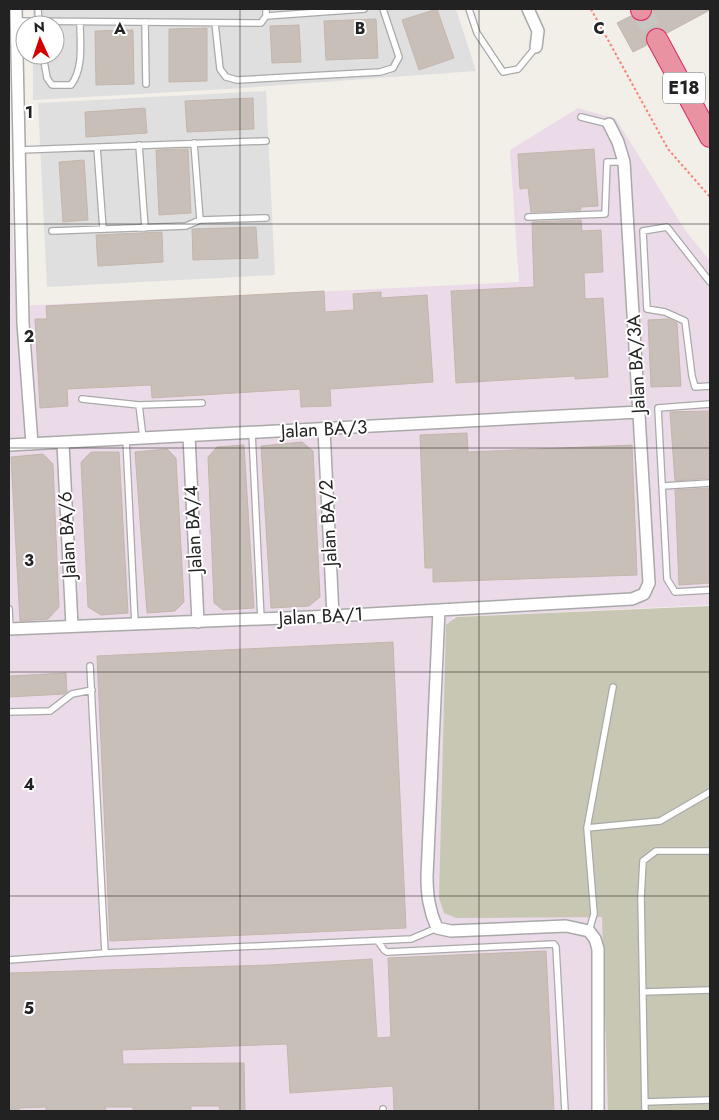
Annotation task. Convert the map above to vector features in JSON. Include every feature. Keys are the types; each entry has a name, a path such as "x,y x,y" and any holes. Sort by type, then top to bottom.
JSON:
{"highway":[{"name":"E18","path":"657,39 710,137"}],"street":[{"path":"528,9 538,31 536,47"},
{"path":"17,65 23,323 32,444"},
{"name":"Jalan BA/3A","path":"609,124 618,142 624,162 649,583 644,594 632,600"},
{"path":"9,210 21,209"},
{"name":"Jalan BA/3","path":"9,446 639,412"},
{"name":"Jalan BA/2","path":"324,429 333,616"},
{"name":"Jalan BA/4","path":"189,436 198,622"},
{"name":"Jalan BA/6","path":"63,443 72,626"},
{"name":"Jalan BA/1","path":"9,629 333,616 632,600"},
{"path":"439,610 427,899 437,928 450,931 566,926 589,931 595,939 598,949 598,1111"}],"lane":[{"path":"65,22 261,23 266,16 266,9"},
{"path":"266,16 364,9"},
{"path":"216,23 220,69 226,77 238,80 380,72 393,68 399,57 383,9"},
{"path":"469,9 477,33 503,72 518,69 536,47"},
{"path":"45,65 47,78 52,85 71,85 76,78 79,66 80,22"},
{"path":"145,22 146,84"},
{"path":"581,117 609,124"},
{"path":"20,150 266,141"},
{"path":"194,143 200,220"},
{"path":"139,145 145,228"},
{"path":"97,147 103,230"},
{"path":"528,217 605,214 607,162 624,162"},
{"path":"52,231 186,226 200,220 266,218"},
{"path":"710,282 666,227 643,231 647,309 665,312 685,321 692,376 696,387 710,386"},
{"path":"82,399 139,405 202,403"},
{"path":"710,404 658,408 667,579 675,592 710,590"},
{"path":"139,405 143,438"},
{"path":"252,433 260,619"},
{"path":"126,439 135,624"},
{"path":"663,486 710,483"},
{"path":"9,609 9,629"},
{"path":"90,666 104,953"},
{"path":"589,931 594,914 587,828 613,687"},
{"path":"9,712 50,711 72,694 92,690"},
{"path":"587,828 660,822 710,792"},
{"path":"645,1111 641,897 643,861 656,851 710,850"},
{"path":"9,959 411,939 437,928"},
{"path":"378,941 387,952 554,944 556,947 566,1111"},
{"path":"643,992 710,990"},
{"path":"645,1102 710,1100"}],"path":[{"path":"591,9 668,149 710,197"}],"shaded area":[{"path":"33,9 456,9 476,71 228,89 33,100 33,65 65,65 65,15 33,15"},
{"path":"266,91 275,275 47,287 38,103"},
{"path":"578,108 616,119 685,230 710,261 710,605 453,617 449,696 533,682 710,1111 9,1111 9,143 16,306 519,282 510,150"},
{"path":"710,606 710,1111 608,1111 602,917 456,918 444,913 439,898 446,625 456,617"}],"building":[{"path":"437,9 454,58 419,70 402,20"},
{"path":"653,9 710,10 667,33 658,27 651,29 645,38 647,45 633,52 617,23 631,16 636,20 646,20 651,15"},
{"path":"376,19 378,58 326,60 324,21"},
{"path":"299,25 301,62 272,63 270,26"},
{"path":"207,28 207,81 169,82 169,29"},
{"path":"133,30 134,84 96,85 95,31"},
{"path":"253,98 254,129 187,132 185,101"},
{"path":"145,108 147,133 86,137 85,112"},
{"path":"188,149 191,213 159,215 156,150"},
{"path":"594,149 598,206 581,207 581,210 531,212 528,188 520,189 518,154"},
{"path":"84,160 88,220 63,222 59,162"},
{"path":"581,220 582,231 601,230 603,272 584,273 585,299 603,298 608,377 575,379 575,376 456,383 451,291 534,287 532,222"},
{"path":"256,227 258,258 193,260 192,229"},
{"path":"162,232 163,262 98,266 96,235"},
{"path":"324,291 325,312 354,310 353,294 381,292 381,298 427,295 433,382 330,389 331,406 301,407 300,389 152,398 151,385 67,389 68,406 40,408 35,319 47,319 46,306"},
{"path":"669,319 677,323 681,386 651,387 648,320"},
{"path":"710,411 710,478 675,481 670,412"},
{"path":"467,433 468,452 632,445 637,575 433,582 433,568 425,568 420,435"},
{"path":"302,442 313,451 320,597 309,606 271,608 261,446"},
{"path":"244,445 254,608 223,610 214,603 208,457 217,447"},
{"path":"167,449 176,458 184,602 175,611 147,613 135,452"},
{"path":"91,452 119,452 128,613 101,615 88,607 81,462"},
{"path":"43,454 53,464 59,607 48,619 20,621 11,457"},
{"path":"710,488 710,583 679,585 675,490"},
{"path":"393,642 406,928 110,941 97,656"},
{"path":"66,673 67,692 64,694 9,697 9,676"},
{"path":"546,951 554,1111 394,1111 393,1086 290,1093 287,1044 122,1050 123,1064 244,1063 245,1111 220,1111 219,1106 191,1106 191,1111 133,1111 133,1107 105,1107 106,1111 46,1111 46,1107 19,1108 19,1111 9,1111 9,973 270,965 372,959 377,1038 391,1037 388,958"}],"tunnel":[{"path":"641,10 657,39"}]}
